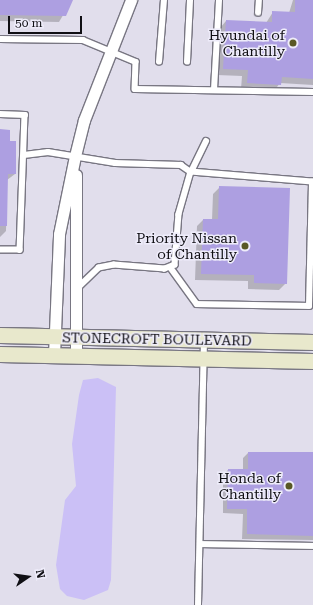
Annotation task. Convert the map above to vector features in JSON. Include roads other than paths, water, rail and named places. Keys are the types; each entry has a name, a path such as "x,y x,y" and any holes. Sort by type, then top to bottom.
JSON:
{"main road":[{"name":"STONECROFT BOULEVARD","path":"0,335 313,342"},
{"name":"STONECROFT BOULEVARD","path":"0,354 313,361"}],"street":[{"path":"54,355 59,234 75,156 84,120 130,0"},
{"path":"75,156 76,355"}],"lane":[{"path":"159,62 164,0"},
{"path":"187,62 190,0"},
{"path":"214,90 219,0"},
{"path":"258,13 259,0"},
{"path":"0,39 83,40 110,53 136,62 135,89 313,92"},
{"path":"0,114 25,115 20,250 0,250"},
{"path":"171,268 177,260 180,214 191,172 206,141"},
{"path":"24,155 39,152 115,163 181,165 191,172 312,182 309,306 197,304 171,268"},
{"path":"76,290 99,268 114,265 171,268"},
{"path":"198,605 206,359 204,340"},
{"path":"201,544 313,546"}],"place":[{"name":"Hyundai of Chantilly","path":"293,43"},
{"name":"Priority Nissan of Chantilly","path":"245,246"},
{"name":"Honda of Chantilly","path":"289,486"}]}
